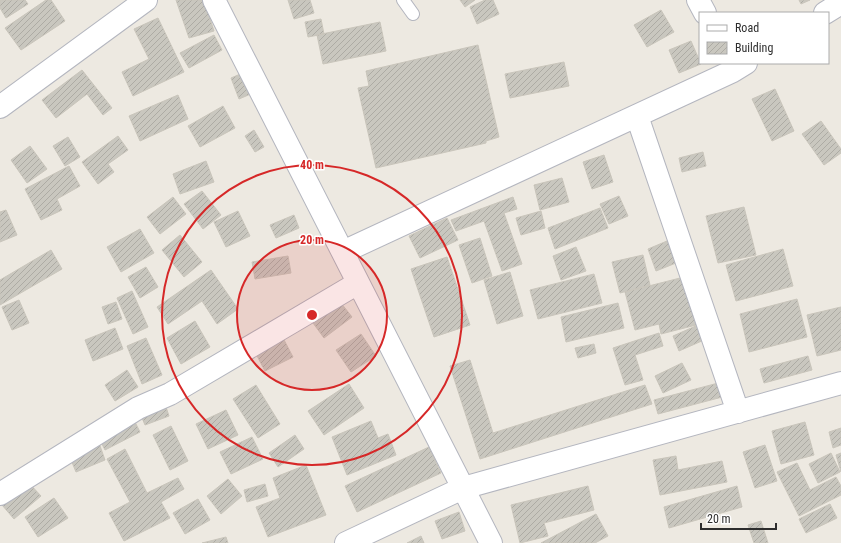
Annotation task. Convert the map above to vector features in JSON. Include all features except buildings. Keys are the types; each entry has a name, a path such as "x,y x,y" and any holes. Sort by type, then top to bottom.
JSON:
{"street":[{"path":"0,107 146,0"},
{"path":"214,0 491,543"},
{"path":"698,0 704,12"},
{"path":"826,12 841,2"},
{"path":"343,252 637,116 736,66"},
{"path":"637,116 738,412"},
{"path":"0,494 138,408 170,394 358,283"},
{"path":"346,543 463,488 841,383"}],"lane":[{"path":"403,0 413,14"}]}
